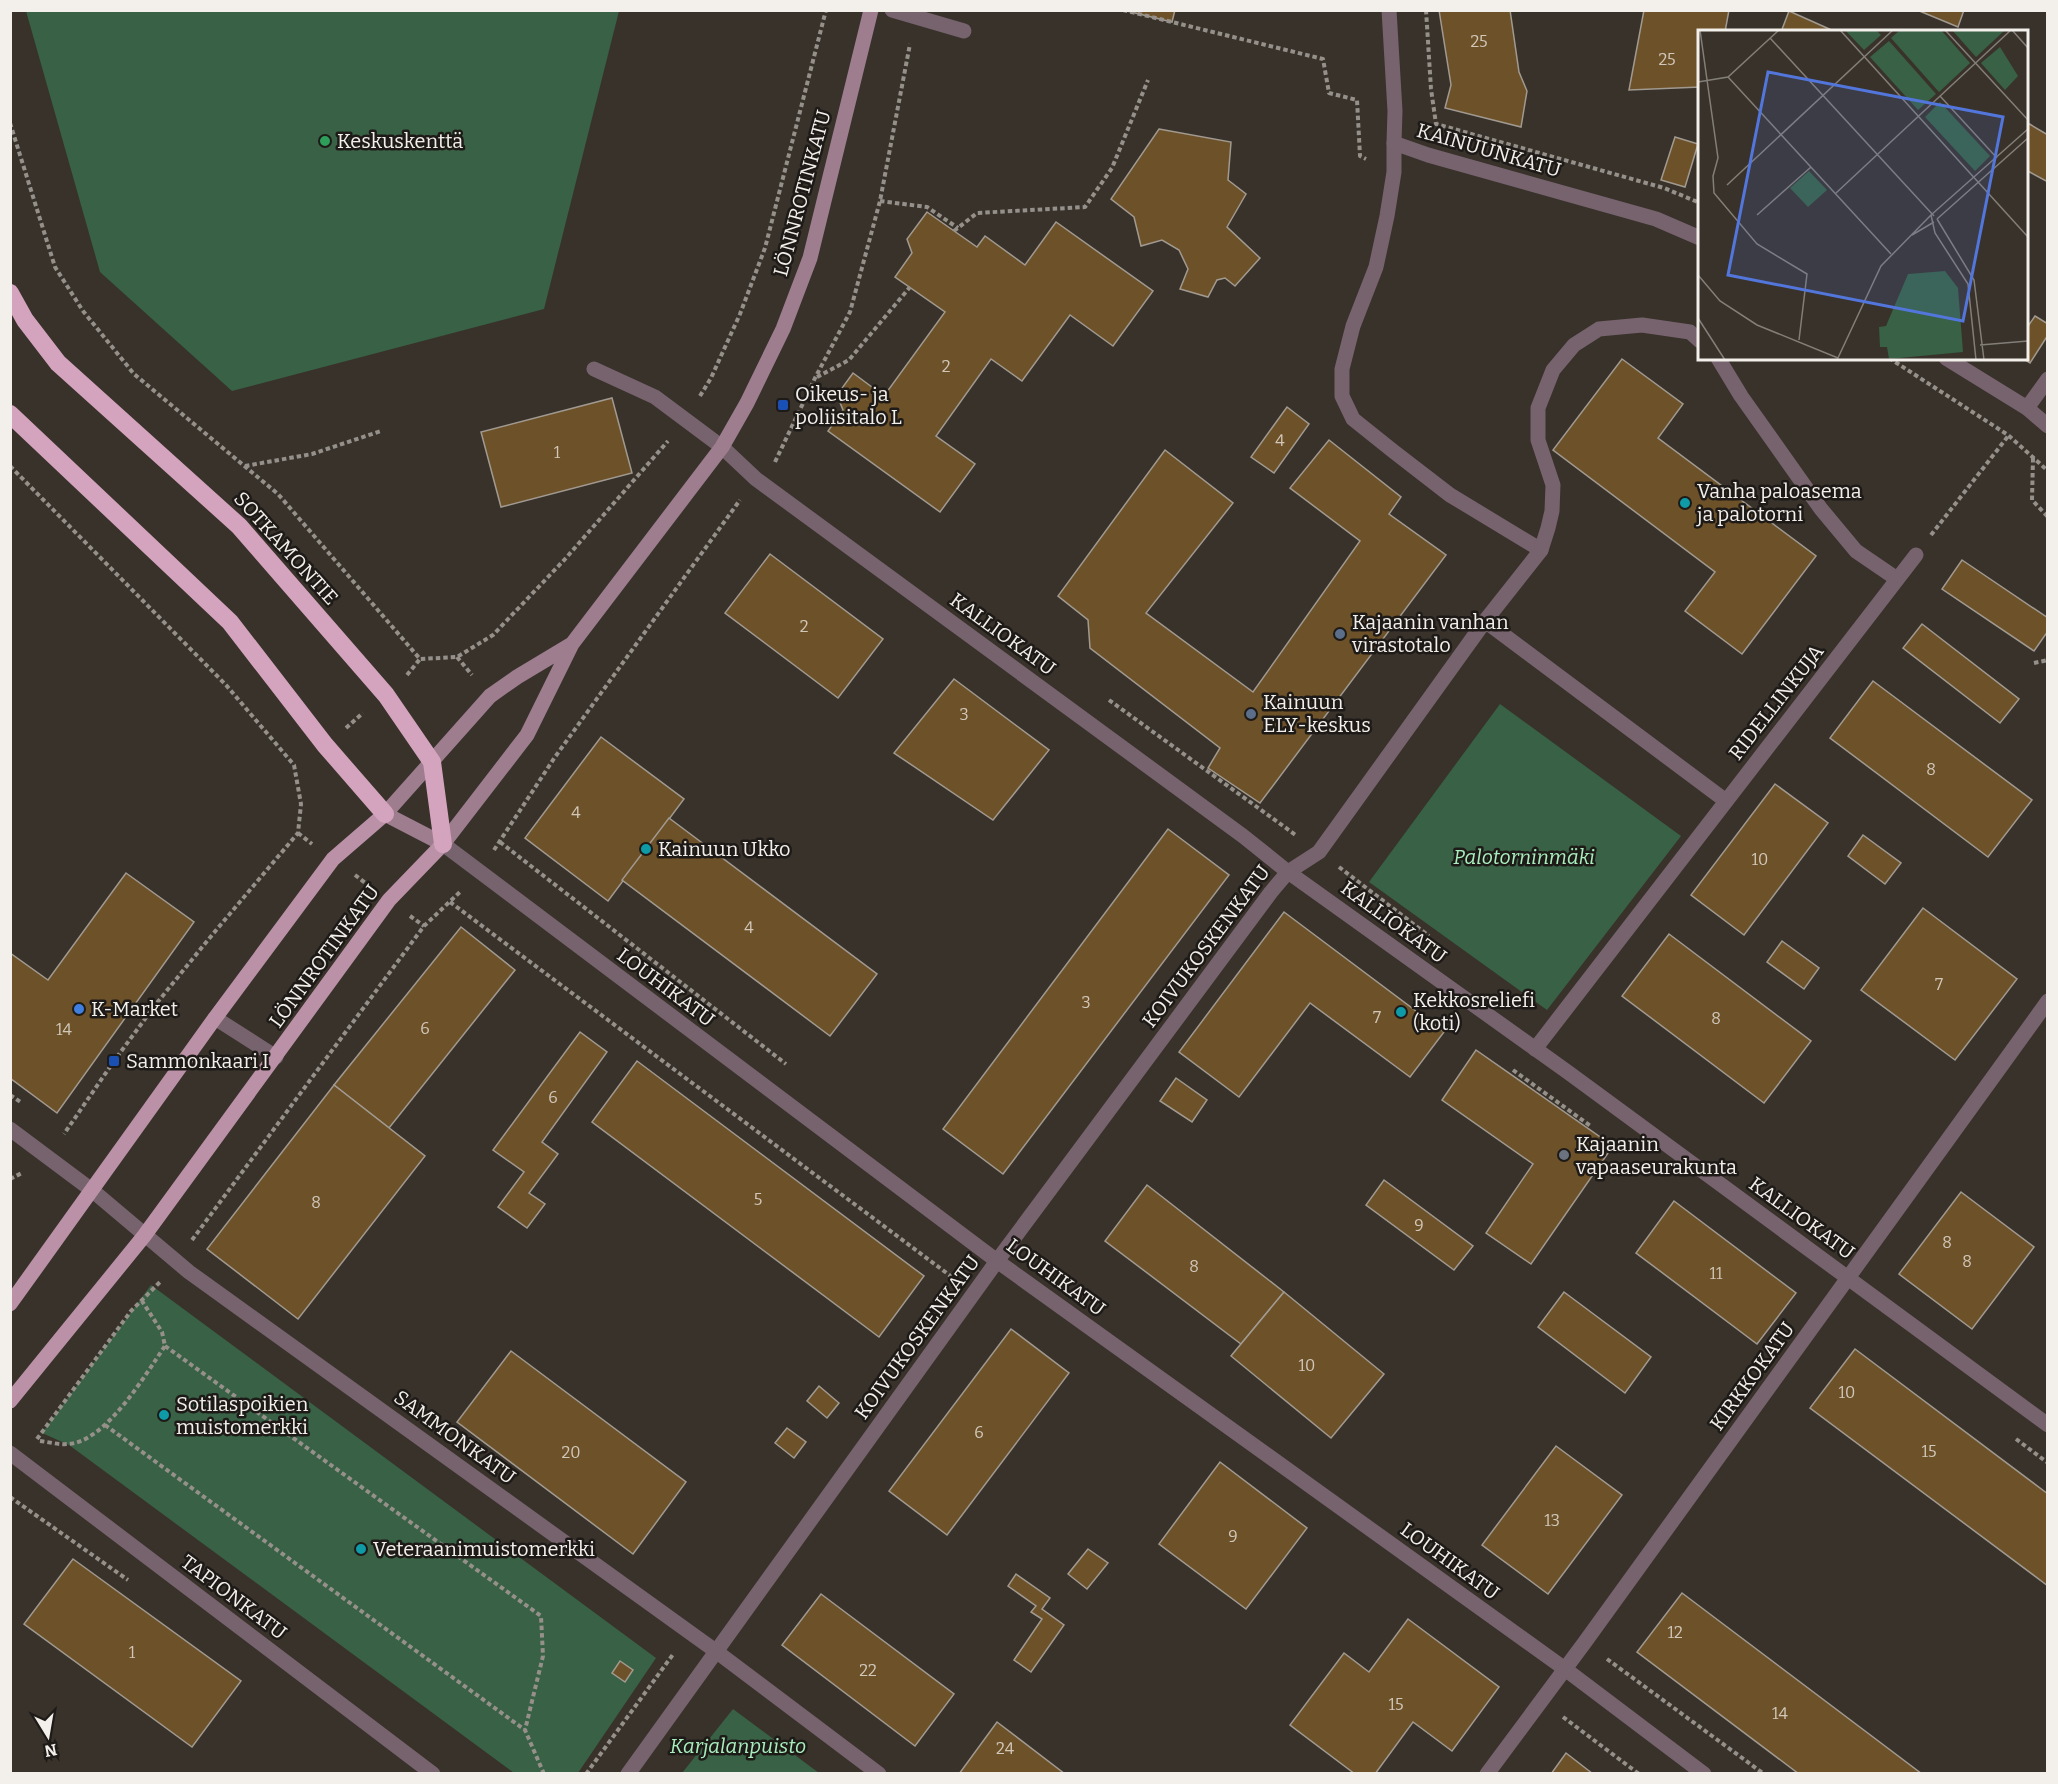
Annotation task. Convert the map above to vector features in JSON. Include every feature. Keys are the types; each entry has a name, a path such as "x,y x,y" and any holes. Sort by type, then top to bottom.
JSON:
{"highway":[{"name":"SOTKAMONTIE","path":"10,293 25,320 58,363 239,526 386,695 432,762 443,844"},
{"path":"10,414 230,622 325,745 385,814"}],"main road":[{"name":"LÖNNROTINKATU","path":"10,1304 215,1018 333,859 385,814"},
{"name":"LÖNNROTINKATU","path":"10,1401 144,1236 389,900 443,844"}],"street":[{"name":"LÖNNROTINKATU","path":"443,844 526,735 572,644 722,447 747,403 783,329 810,258 871,10"},
{"path":"892,10 964,31"},
{"name":"KAINUUNKATU","path":"1389,10 1395,111 1394,143 1428,155 1656,219 1698,236"},
{"path":"1394,143 1394,172 1387,216 1376,267 1353,326 1342,369 1342,396 1353,420 1450,495 1541,550 1552,511 1553,485 1538,440 1538,408 1552,370 1574,345 1599,328 1642,325 1690,332 1698,339"},
{"path":"1719,360 1740,396 1821,509 1856,550 1897,579"},
{"path":"1949,360 2026,408 2048,426"},
{"name":"KALLIOKATU","path":"594,369 655,397 686,418 756,479 1234,829 1288,872 1535,1049 2048,1425"},
{"path":"2026,408 2048,379"},
{"name":"KOIVUKOSKENKATU","path":"628,1773 997,1261 1271,892 1288,872 1320,852 1485,621 1541,550"},
{"name":"RIDELLINKUJA","path":"1535,1049 1916,555"},
{"path":"1485,621 1726,801"},
{"name":"LÖNNROTINKATU","path":"385,814 490,696 572,644"},
{"name":"LOUHIKATU","path":"385,814 443,844 997,1261 1565,1669 1704,1773"},
{"name":"KIRKKOKATU","path":"1487,1773 1585,1642 2048,1001"},
{"path":"215,1018 276,1057"},
{"name":"SAMMONKATU","path":"10,1129 93,1191 189,1272 717,1652 879,1773"},
{"name":"TAPIONKATU","path":"10,1454 433,1773"}],"path":[{"path":"294,765 325,745 386,695 420,659 458,657 493,635 574,549 646,468 686,418 711,378 765,248 826,10"},
{"path":"1426,10 1431,89 1436,124 1664,188 1698,202"},
{"path":"880,201 927,207 956,230 978,213 1085,207 1112,168 1148,80"},
{"path":"10,123 55,267 83,311 134,374 278,494 420,659"},
{"path":"815,378 849,360 910,287"},
{"path":"1891,360 2008,435 2048,471"},
{"path":"1916,555 2026,408"},
{"path":"245,466 312,454 381,431"},
{"path":"2033,458 2032,500 2048,517"},
{"path":"10,466 226,685 294,765 301,804 298,833 156,1004 114,1060 50,1157"},
{"path":"2034,663 2048,660"},
{"path":"26,1465 36,1440 131,1311 178,1262 199,1228 424,926 298,833"},
{"path":"500,842 789,1067"},
{"path":"450,902 974,1293"},
{"path":"142,1301 162,1332 165,1346 541,1616 543,1656 525,1730"},
{"path":"36,1440 69,1444 88,1438 105,1425 139,1384 165,1346"},
{"path":"105,1425 525,1730 544,1773"},
{"path":"1585,1642 1764,1773"},
{"path":"1541,1701 1639,1773"}],"green space":[{"name":"Keskuskenttä","path":"26,11 619,11 544,309 232,391 100,272"},
{"name":"Palotorninmäki","path":"1500,704 1681,836 1547,1010 1369,882"},
{"path":"151,1285 656,1658 578,1773 514,1773 69,1445 42,1433"},
{"name":"Karjalanpuisto","path":"733,1709 819,1773 682,1773"}],"building":[{"path":"1123,10 1175,10 1172,22"},
{"path":"1439,10 1510,10 1519,72 1527,91 1521,127 1445,108 1451,85"},
{"path":"1644,10 1729,10 1725,30 1698,30 1698,87 1629,90"},
{"path":"1917,10 1964,10 1958,27"},
{"path":"1789,11 1832,30 1782,30"},
{"path":"2028,123 2048,135 2048,182 2028,171"},
{"path":"1159,129 1231,142 1228,180 1246,194 1227,227 1260,258 1235,286 1225,278 1217,280 1208,297 1180,289 1188,269 1179,250 1162,240 1141,246 1134,217 1111,199"},
{"path":"1675,137 1698,144 1685,187 1661,180"},
{"path":"927,212 977,247 985,236 1025,265 1056,222 1153,291 1113,346 1070,315 1022,381 991,359 936,436 975,464 940,512 828,431 843,410 837,395 853,373 884,396 945,312 895,277 912,253 907,239"},
{"path":"2035,316 2048,324 2048,335 2030,363 2025,360 2028,360 2028,326"},
{"name":"Vanha paloasema ja palotorni","path":"1622,359 1683,404 1658,438 1816,556 1742,654 1685,611 1715,572 1553,450"},
{"path":"612,398 632,473 501,507 481,432"},
{"path":"1287,407 1309,424 1274,473 1251,457"},
{"name":"Kajaanin vanhan virastotalo","path":"1329,440 1401,497 1389,514 1446,555 1260,803 1208,768 1220,748 1090,648 1088,620 1058,596 1165,450 1233,503 1146,613 1253,692 1360,541 1290,488"},
{"path":"770,554 883,639 838,698 725,613"},
{"path":"1962,560 2048,618 2048,631 2034,651 1942,589"},
{"path":"1922,624 2019,699 2000,723 1903,648"},
{"path":"954,679 1049,750 993,820 894,753"},
{"path":"1873,681 2032,800 1988,857 1830,738"},
{"path":"601,737 684,799 608,901 525,838"},
{"path":"1775,784 1828,823 1744,935 1691,895"},
{"path":"669,818 877,974 830,1036 622,880"},
{"path":"1168,829 1229,875 1003,1174 943,1129"},
{"path":"1863,835 1901,863 1885,884 1848,856"},
{"path":"126,873 194,922 57,1113 10,1078 10,953 48,980"},
{"path":"1923,908 2017,979 1955,1060 1861,990"},
{"path":"1284,912 1444,1032 1410,1077 1310,1003 1239,1097 1179,1052"},
{"path":"461,927 515,970 389,1128 334,1085"},
{"path":"1669,934 1811,1041 1764,1103 1622,996"},
{"path":"1782,941 1819,968 1804,989 1767,962"},
{"path":"580,1032 607,1052 542,1142 558,1154 529,1193 545,1204 527,1228 498,1207 524,1172 493,1150"},
{"name":"Kajaanin vapaaseurakunta","path":"1476,1050 1613,1146 1531,1264 1486,1233 1533,1164 1442,1100"},
{"path":"637,1061 924,1276 879,1337 592,1122"},
{"path":"1176,1078 1207,1100 1192,1122 1160,1101"},
{"path":"334,1085 425,1156 298,1319 207,1249"},
{"path":"1384,1180 1473,1246 1454,1270 1366,1205"},
{"path":"1147,1185 1284,1292 1241,1344 1105,1241"},
{"path":"1961,1192 2034,1247 1972,1329 1899,1274"},
{"path":"1674,1201 1796,1293 1757,1344 1636,1253"},
{"path":"1284,1292 1384,1374 1331,1438 1231,1356"},
{"path":"1564,1292 1651,1357 1625,1393 1538,1327"},
{"path":"1011,1329 1069,1373 947,1535 889,1491"},
{"path":"1855,1349 2048,1494 2048,1586 1810,1408"},
{"path":"511,1351 686,1482 633,1554 457,1422"},
{"path":"819,1386 839,1403 827,1418 807,1401"},
{"path":"787,1428 806,1442 794,1458 775,1443"},
{"path":"1556,1446 1622,1495 1548,1594 1482,1545"},
{"path":"1220,1462 1307,1528 1246,1609 1159,1544"},
{"path":"1088,1549 1108,1563 1087,1589 1068,1574"},
{"path":"73,1559 241,1681 192,1747 24,1624"},
{"path":"1016,1574 1050,1598 1042,1609 1064,1625 1031,1672 1014,1660 1042,1619 1031,1612 1036,1606 1008,1586"},
{"path":"1682,1593 1922,1774 1799,1774 1637,1652"},
{"path":"821,1594 954,1694 915,1746 782,1645"},
{"path":"1408,1619 1499,1687 1452,1751 1413,1722 1375,1774 1355,1774 1290,1725 1344,1653 1369,1672"},
{"path":"620,1661 633,1670 625,1682 612,1673"},
{"path":"997,1722 1065,1774 959,1774"},
{"path":"1566,1753 1593,1774 1551,1774"}],"place":[{"name":"Keskuskenttä","path":"325,141"},
{"name":"Oikeus- ja poliisitalo L","path":"783,405"},
{"name":"Vanha paloasema ja palotorni","path":"1685,503"},
{"name":"Kajaanin vanhan virastotalo","path":"1340,634"},
{"name":"Kainuun ELY-keskus","path":"1251,714"},
{"name":"Kainuun Ukko","path":"646,849"},
{"name":"K-Market","path":"79,1009"},
{"name":"Kekkosreliefi (koti)","path":"1401,1012"},
{"name":"Sammonkaari I","path":"114,1061"},
{"name":"Kajaanin vapaaseurakunta","path":"1564,1155"},
{"name":"Sotilaspoikien muistomerkki","path":"164,1415"},
{"name":"Veteraanimuistomerkki","path":"361,1549"}]}
